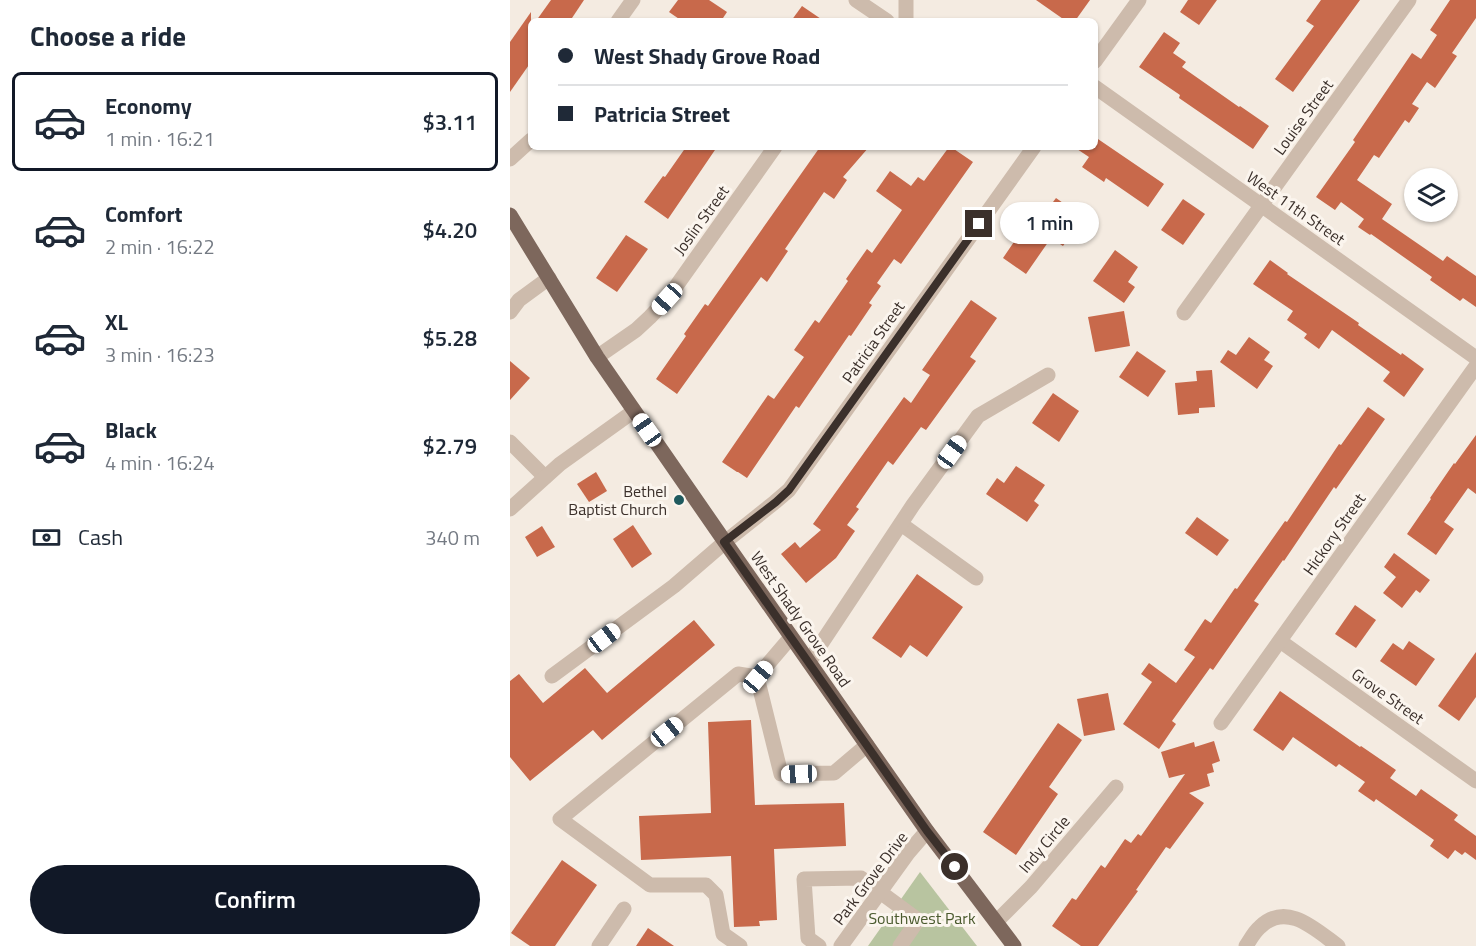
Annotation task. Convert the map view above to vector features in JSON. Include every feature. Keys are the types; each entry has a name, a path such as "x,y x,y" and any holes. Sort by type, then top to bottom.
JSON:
{"main road":[{"name":"West Shady Grove Road","path":"510,215 514,232 549,279 597,357 724,542 927,831 1014,946"}],"street":[{"path":"620,18 633,0"},
{"path":"856,0 883,18"},
{"path":"906,0 906,18"},
{"path":"1098,57 1139,0"},
{"name":"Louise Street","path":"1184,313 1409,0"},
{"name":"West 11th Street","path":"1098,89 1476,358"},
{"path":"510,159 528,143"},
{"name":"Joslin Street","path":"597,357 636,330 667,299 773,150"},
{"name":"Patricia Street","path":"552,676 674,586 789,490 1032,150"},
{"path":"510,312 519,300 549,279"},
{"name":"Hickory Street","path":"1221,723 1476,366"},
{"path":"809,662 978,416 1048,375"},
{"path":"510,509 560,464 634,411"},
{"path":"510,442 545,477"},
{"path":"902,524 976,578"},
{"path":"758,677 791,637"},
{"name":"Grove Street","path":"1280,641 1474,775"},
{"path":"740,946 723,934 716,895 706,885 650,885 560,819 738,674 758,677"},
{"path":"758,677 782,774 834,773 867,745"},
{"name":"Indy Circle","path":"996,922 1031,887 1116,787"},
{"name":"Park Grove Drive","path":"841,946 908,853 927,831"},
{"path":"819,946 808,938 804,879 861,878 918,920 900,946"},
{"path":"599,946 624,909"},
{"path":"1245,946 1259,927 1282,916 1294,917 1306,922 1338,946"}],"green space":[{"name":"Southwest Park","path":"920,872 977,946 868,946"}],"building":[{"path":"551,0 584,0 572,18 538,18"},
{"path":"678,0 709,0 727,12 723,18 678,18 669,12"},
{"path":"1036,0 1090,0 1077,18 1062,18"},
{"path":"1188,0 1217,0 1199,25 1180,12"},
{"path":"1321,0 1360,0 1293,92 1275,79 1314,26 1306,21"},
{"path":"1450,0 1476,0 1476,18 1452,53 1457,56 1435,88 1427,82 1412,104 1419,108 1409,123 1405,120 1379,158 1374,155 1357,180 1392,204 1382,219 1443,261 1447,256 1476,276 1476,307 1463,298 1460,301 1430,280 1432,277 1358,227 1364,219 1341,202 1335,210 1316,197 1355,142 1353,140 1412,53 1421,59 1437,35 1430,30"},
{"path":"802,6 820,18 793,18"},
{"path":"531,12 531,18 528,18 528,66 510,92 510,42"},
{"path":"1164,32 1180,43 1173,53 1186,62 1182,67 1269,126 1253,149 1179,98 1180,95 1139,67"},
{"path":"1098,139 1164,184 1148,207 1106,178 1104,182 1082,167 1089,157 1078,150 1098,150"},
{"path":"684,150 715,150 668,219 644,202 663,176 665,177"},
{"path":"818,150 866,150 843,177 847,180 834,199 824,192 785,249 788,251 767,282 761,277 677,394 656,379 705,304 708,306"},
{"path":"947,150 955,150 973,162 901,264 894,259 877,283 881,286 869,303 872,305 799,408 796,406 747,478 722,462 768,395 774,399 804,357 794,350 815,320 819,323 867,249 872,253 902,210 876,191 890,171 911,186 918,177 924,181"},
{"path":"1056,198 1083,217 1063,246 1051,238 1026,274 1003,258 1037,208 1044,214"},
{"path":"1183,199 1205,214 1183,245 1161,230"},
{"path":"626,235 648,249 617,292 596,278"},
{"path":"1115,250 1138,267 1128,282 1135,287 1124,303 1093,281"},
{"path":"1270,260 1359,323 1358,325 1424,369 1404,397 1383,381 1390,372 1332,330 1319,349 1304,338 1307,334 1287,320 1293,311 1253,284"},
{"path":"971,300 997,318 970,357 976,361 926,430 921,427 893,465 888,461 856,507 859,509 847,525 855,531 836,558 806,583 781,554 795,542 800,548 821,530 813,524 904,397 911,403 930,375 922,370"},
{"path":"1124,311 1130,346 1095,352 1088,317"},
{"path":"1249,337 1270,352 1264,360 1273,366 1257,389 1220,362 1228,350 1236,355"},
{"path":"1137,351 1166,371 1148,397 1119,377"},
{"path":"510,361 530,378 510,400"},
{"path":"1212,370 1215,407 1199,408 1199,413 1178,415 1175,383 1197,381 1196,371"},
{"path":"1053,393 1079,411 1059,442 1032,423"},
{"path":"1368,407 1385,419 1254,601 1259,604 1213,670 1210,668 1172,721 1176,724 1159,749 1123,724 1152,682 1141,674 1149,663 1176,683 1195,657 1184,650 1205,619 1211,623 1285,521 1287,522 1339,444 1341,445"},
{"path":"1476,435 1476,494 1468,488 1444,522 1454,529 1436,555 1407,534 1454,463"},
{"path":"1016,466 1045,485 1034,501 1039,505 1027,522 986,494 997,478 1004,483"},
{"path":"596,472 607,491 589,502 577,484"},
{"path":"1197,517 1229,540 1217,556 1185,533"},
{"path":"633,525 652,554 632,568 613,539"},
{"path":"542,526 555,547 537,557 525,537"},
{"path":"1394,553 1430,580 1420,593 1416,590 1402,608 1383,593 1396,577 1384,567"},
{"path":"917,574 963,607 927,657 910,645 901,658 872,638"},
{"path":"1355,605 1376,620 1356,648 1335,634"},
{"path":"694,620 715,645 602,740 593,730 530,781 510,757 510,681 519,674 543,703 585,668 607,693"},
{"path":"1409,641 1435,659 1416,686 1380,661 1393,643 1403,650"},
{"path":"1476,652 1476,697 1459,721 1438,706"},
{"path":"1280,691 1396,770 1390,778 1416,796 1421,789 1458,815 1454,820 1476,836 1476,860 1465,852 1462,855 1455,850 1448,859 1430,846 1434,840 1376,799 1374,802 1358,791 1365,782 1339,764 1336,767 1293,737 1283,751 1253,730"},
{"path":"1108,693 1115,730 1084,736 1077,699"},
{"path":"751,720 755,805 844,803 846,846 774,849 777,920 759,921 760,926 734,927 731,856 641,860 639,816 711,813 708,722"},
{"path":"1058,723 1082,740 1049,787 1058,794 1016,855 983,832"},
{"path":"1214,741 1220,761 1212,764 1214,772 1207,774 1210,786 1189,793 1204,803 1170,849 1166,847 1136,890 1138,891 1098,946 1081,946 1052,926 1072,898 1076,900 1101,865 1105,868 1125,839 1131,843 1138,834 1141,836 1185,774 1169,778 1161,752 1194,742 1195,747"},
{"path":"562,860 597,885 555,946 530,946 511,933"},
{"path":"648,928 674,946 636,946"}],"place":[{"name":"Bethel Baptist Church","path":"679,500"}],"route":[{"path":"955,867 927,831 724,542 789,490 979,224"}]}
